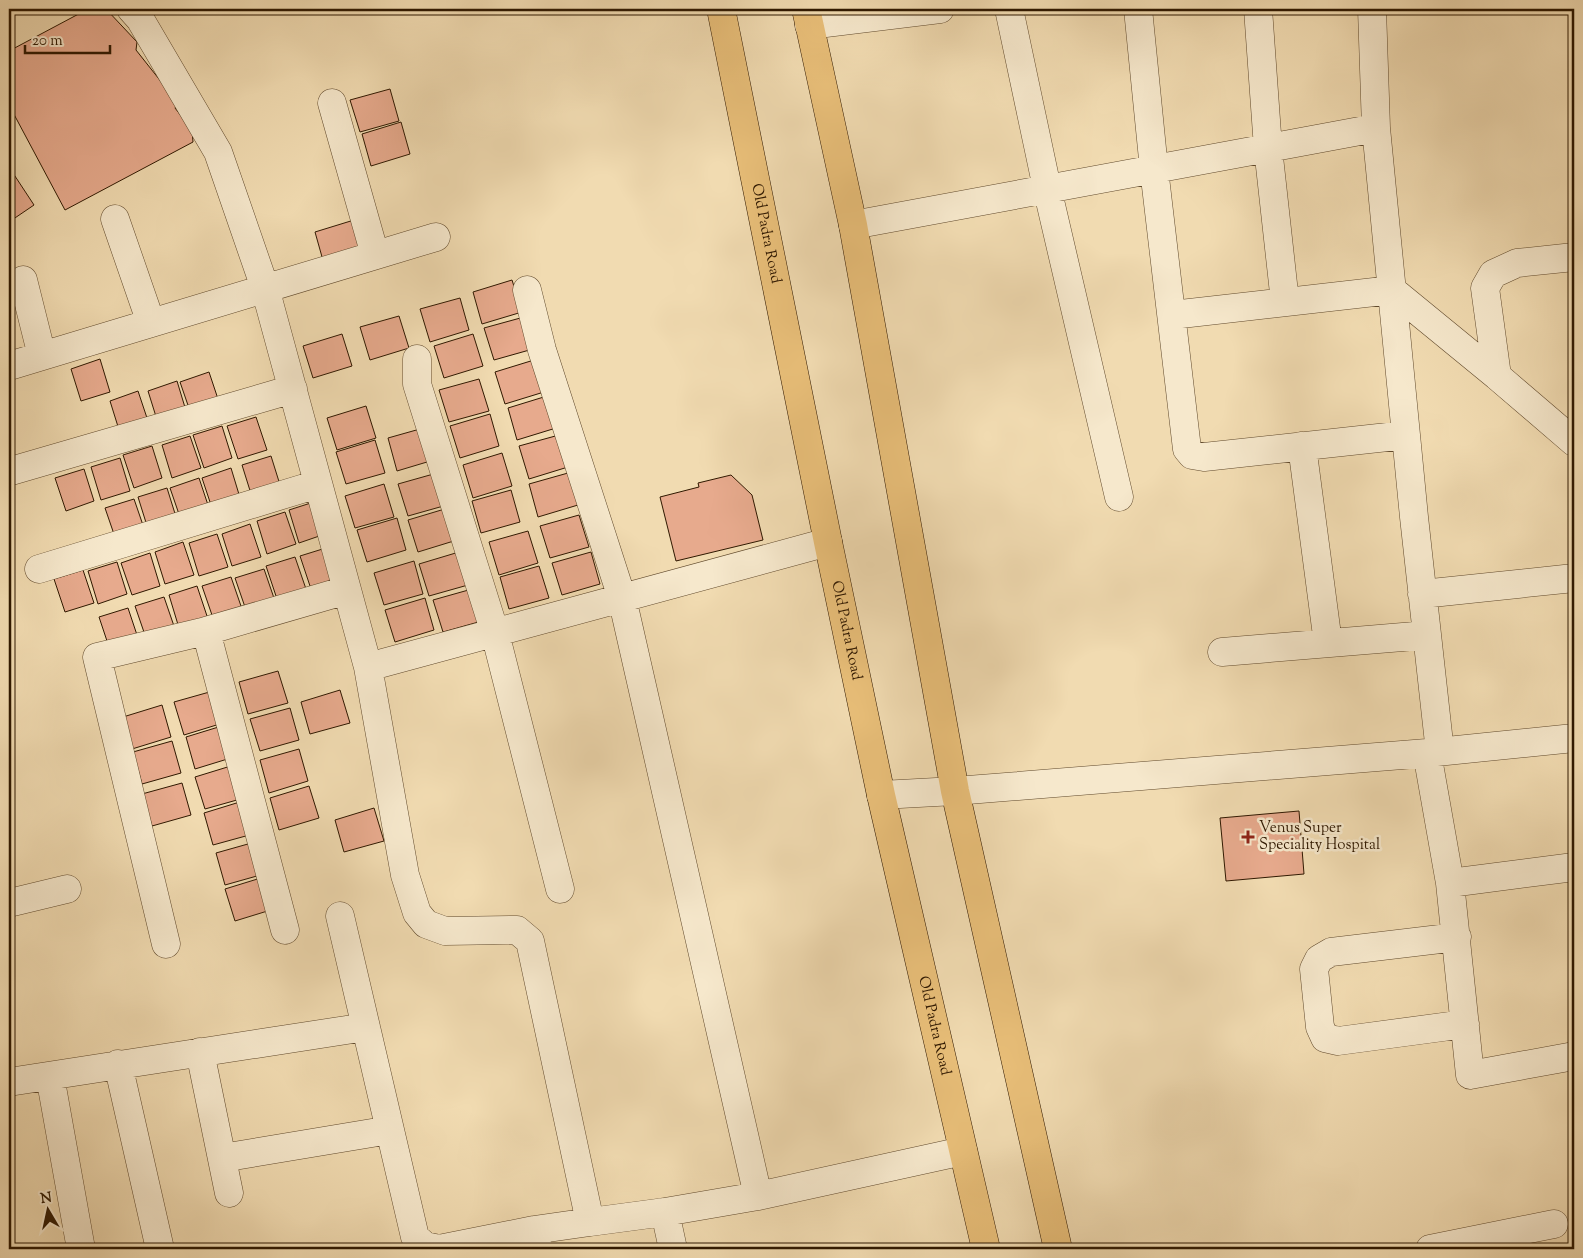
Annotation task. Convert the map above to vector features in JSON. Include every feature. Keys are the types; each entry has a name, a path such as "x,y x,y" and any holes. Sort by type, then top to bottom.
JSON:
{"main road":[{"name":"Old Padra Road","path":"721,9 881,795 986,1249"},
{"path":"808,17 853,225 955,791 1058,1249"}],"street":[{"path":"131,9 140,19 218,152 265,288 368,667 405,874 417,912 426,924 445,931 516,930 530,942 590,1222"},
{"path":"808,17 940,9"},
{"path":"1010,9 1047,188 1119,497"},
{"path":"1138,9 1154,168 1187,449 1192,455 1204,457 1406,435"},
{"path":"1258,9 1268,148 1285,302"},
{"path":"1372,9 1376,128 1427,635 1433,753 1457,937 1470,1075 1574,1056"},
{"path":"332,103 375,255"},
{"path":"853,225 1376,128"},
{"path":"115,219 151,323"},
{"path":"9,366 436,237"},
{"path":"1497,376 1485,288 1493,274 1517,263 1574,257"},
{"path":"23,280 42,356"},
{"path":"527,290 542,350 622,598 758,1196"},
{"path":"1172,315 1392,290 1574,442"},
{"path":"417,359 417,384 495,632 560,889"},
{"path":"11,472 293,389"},
{"path":"1302,446 1328,644"},
{"path":"39,568 318,484"},
{"path":"368,667 828,542"},
{"path":"1422,594 1574,578"},
{"path":"166,944 97,657 206,631 347,590"},
{"path":"206,631 285,930"},
{"path":"1222,652 1427,635"},
{"path":"881,795 955,791 1433,753 1574,738"},
{"path":"1450,883 1574,867"},
{"path":"9,903 67,889"},
{"path":"340,916 415,1237 425,1246 439,1249 536,1240 590,1222 665,1212 758,1196 963,1152"},
{"path":"1457,937 1331,952 1319,959 1314,969 1320,1027 1325,1038 1338,1041 1465,1024"},
{"path":"9,1082 366,1027"},
{"path":"200,1052 229,1193"},
{"path":"118,1064 160,1249"},
{"path":"50,1076 82,1249"},
{"path":"222,1158 390,1130"},
{"path":"665,1212 673,1249"},
{"path":"1430,1249 1473,1245 1554,1224"}],"building":[{"path":"88,9 106,9 137,42 136,50 178,103 175,108 192,130 193,142 65,210 9,105 9,51"},
{"path":"390,89 399,121 360,132 350,100"},
{"path":"401,122 410,154 371,166 362,134"},
{"path":"9,167 34,205 9,222"},
{"path":"354,220 363,252 324,264 315,232"},
{"path":"512,280 522,312 482,324 473,292"},
{"path":"460,298 469,330 430,342 420,309"},
{"path":"399,316 409,348 370,360 360,327"},
{"path":"524,317 533,349 494,360 484,328"},
{"path":"342,334 352,366 313,378 303,346"},
{"path":"473,334 483,366 444,378 434,346"},
{"path":"100,359 110,392 81,401 71,369"},
{"path":"534,360 544,392 505,404 495,372"},
{"path":"209,372 220,405 191,414 180,382"},
{"path":"479,379 489,411 449,422 439,390"},
{"path":"177,381 187,414 158,423 148,391"},
{"path":"138,391 149,424 120,433 110,401"},
{"path":"547,396 556,428 517,440 508,408"},
{"path":"366,406 376,438 337,450 327,418"},
{"path":"490,414 499,446 460,458 450,426"},
{"path":"256,417 267,450 238,459 227,426"},
{"path":"222,426 232,458 204,468 193,435"},
{"path":"427,427 437,459 397,471 388,438"},
{"path":"559,435 568,467 529,479 519,446"},
{"path":"190,436 201,468 172,478 162,445"},
{"path":"375,440 385,473 346,484 336,452"},
{"path":"152,446 162,478 134,488 123,455"},
{"path":"502,453 512,486 473,498 463,465"},
{"path":"271,456 281,488 252,497 242,465"},
{"path":"120,458 130,491 101,500 91,467"},
{"path":"231,468 241,501 213,511 202,478"},
{"path":"84,469 94,501 66,511 55,478"},
{"path":"437,473 447,505 408,516 398,484"},
{"path":"568,473 578,505 538,517 529,484"},
{"path":"731,475 752,495 763,540 676,561 660,497 699,487 698,483"},
{"path":"199,478 210,511 181,520 170,488"},
{"path":"384,484 394,517 355,528 345,496"},
{"path":"167,488 177,520 148,529 138,497"},
{"path":"511,490 520,522 481,533 472,501"},
{"path":"134,499 145,531 116,540 105,508"},
{"path":"317,501 328,533 299,543 289,510"},
{"path":"448,508 457,540 418,552 408,520"},
{"path":"285,512 296,544 267,554 257,521"},
{"path":"579,515 589,547 550,558 540,526"},
{"path":"397,518 406,550 367,562 357,530"},
{"path":"250,524 261,557 232,566 222,534"},
{"path":"528,531 538,563 499,575 489,542"},
{"path":"217,534 228,567 199,576 189,543"},
{"path":"183,542 194,575 165,584 155,552"},
{"path":"329,547 339,579 311,589 300,556"},
{"path":"459,552 468,585 429,596 419,564"},
{"path":"591,552 600,584 562,595 552,563"},
{"path":"150,553 160,586 132,595 121,563"},
{"path":"295,557 306,589 277,599 266,566"},
{"path":"414,561 423,594 384,605 374,573"},
{"path":"117,562 127,594 98,604 88,571"},
{"path":"539,566 549,598 509,609 500,577"},
{"path":"264,569 275,601 246,610 235,578"},
{"path":"83,570 94,603 65,612 54,579"},
{"path":"231,577 242,609 213,618 202,586"},
{"path":"197,586 208,619 179,628 169,595"},
{"path":"472,589 482,621 443,632 433,600"},
{"path":"164,597 175,629 146,638 135,606"},
{"path":"425,598 434,630 395,642 385,610"},
{"path":"128,608 139,641 110,650 99,617"},
{"path":"278,671 288,703 248,714 239,682"},
{"path":"340,690 350,723 310,734 301,702"},
{"path":"213,691 223,723 184,735 174,702"},
{"path":"162,705 171,737 132,749 123,717"},
{"path":"290,708 299,740 260,751 250,719"},
{"path":"225,725 234,757 195,769 186,737"},
{"path":"172,741 181,773 142,784 133,752"},
{"path":"299,749 308,781 269,793 260,760"},
{"path":"234,765 244,798 205,809 195,777"},
{"path":"182,783 191,815 152,826 142,794"},
{"path":"309,786 319,818 279,830 270,798"},
{"path":"243,801 253,834 213,845 204,813"},
{"path":"374,808 384,841 344,852 335,820"},
{"path":"1299,811 1304,874 1226,881 1220,818"},
{"path":"255,842 264,874 225,885 216,853"},
{"path":"264,877 274,909 235,921 225,889"}],"place":[{"name":"Venus Super Speciality Hospital","path":"1248,837"}]}
